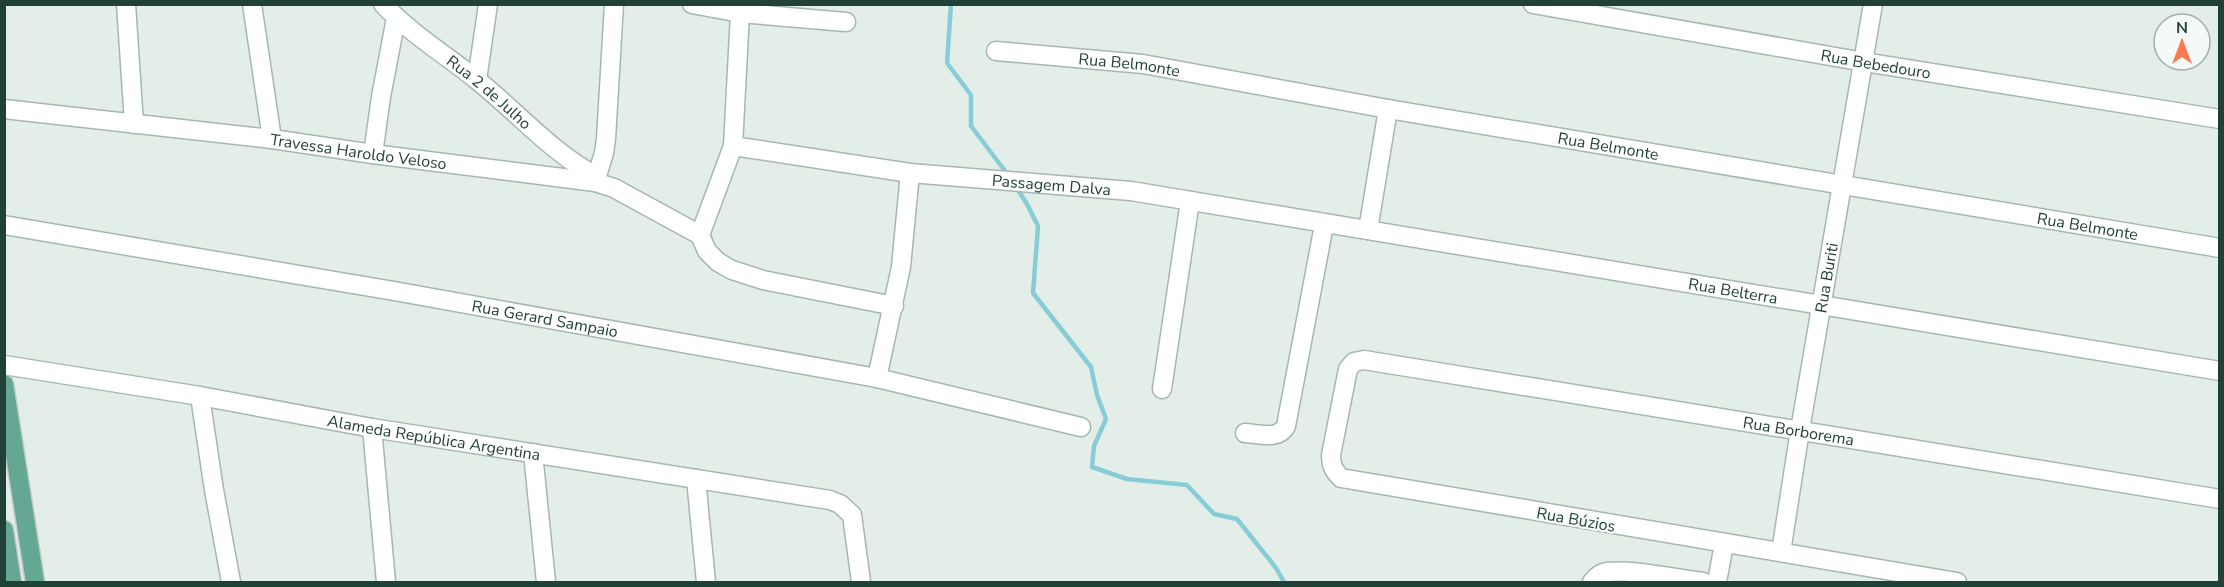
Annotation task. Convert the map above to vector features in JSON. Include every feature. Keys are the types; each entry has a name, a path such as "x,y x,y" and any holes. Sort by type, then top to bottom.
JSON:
{"main road":[{"path":"4,384 35,582"},
{"path":"4,530 12,582"}],"street":[{"path":"126,4 134,124"},
{"path":"252,4 272,138"},
{"name":"Rua 2 de Julho","path":"383,4 396,18 477,80 566,158 596,179"},
{"path":"477,80 488,4"},
{"path":"596,179 606,139 614,4"},
{"path":"692,4 740,13 846,22"},
{"name":"Rua Bebedouro","path":"1533,4 1864,62 2220,119"},
{"name":"Rua Buriti","path":"1781,552 1873,4"},
{"path":"740,13 733,146 699,235 707,251 718,262 732,270 763,280 894,306"},
{"path":"373,154 396,18"},
{"name":"Rua Belmonte","path":"996,51 1143,64 1388,109 2220,249"},
{"name":"Travessa Haroldo Veloso","path":"4,109 272,138 373,154 596,179 699,235"},
{"path":"1368,230 1388,109"},
{"name":"Passagem Dalva","path":"733,146 910,173 1090,187 1368,230"},
{"path":"877,378 901,267 910,173"},
{"path":"1162,389 1190,201"},
{"name":"Rua Gerard Sampaio","path":"4,225 382,289 877,378 1081,427"},
{"path":"1245,433 1278,435 1286,426 1324,225"},
{"name":"Rua Belterra","path":"1368,230 2220,371"},
{"name":"Rua Búzios","path":"1378,363 1358,361 1348,369 1331,455 1331,463 1341,478 1957,582"},
{"name":"Rua Borborema","path":"1378,363 2220,499"},
{"name":"Alameda República Argentina","path":"4,366 200,396 372,428 830,500 848,509 855,524 861,582"},
{"path":"200,396 231,582"},
{"path":"372,428 386,582"},
{"path":"533,453 546,582"},
{"path":"696,479 706,582"},
{"path":"1717,582 1724,544"},
{"path":"1592,582 1600,574 1607,572 1625,572 1702,582"}],"waterway":[{"path":"951,4 947,63 971,95 971,126 1008,175"},
{"path":"1016,187 1038,226 1033,293 1091,367 1097,395 1106,419 1094,446 1092,467 1127,479 1187,485 1214,514 1237,519 1276,568 1284,582"}]}
